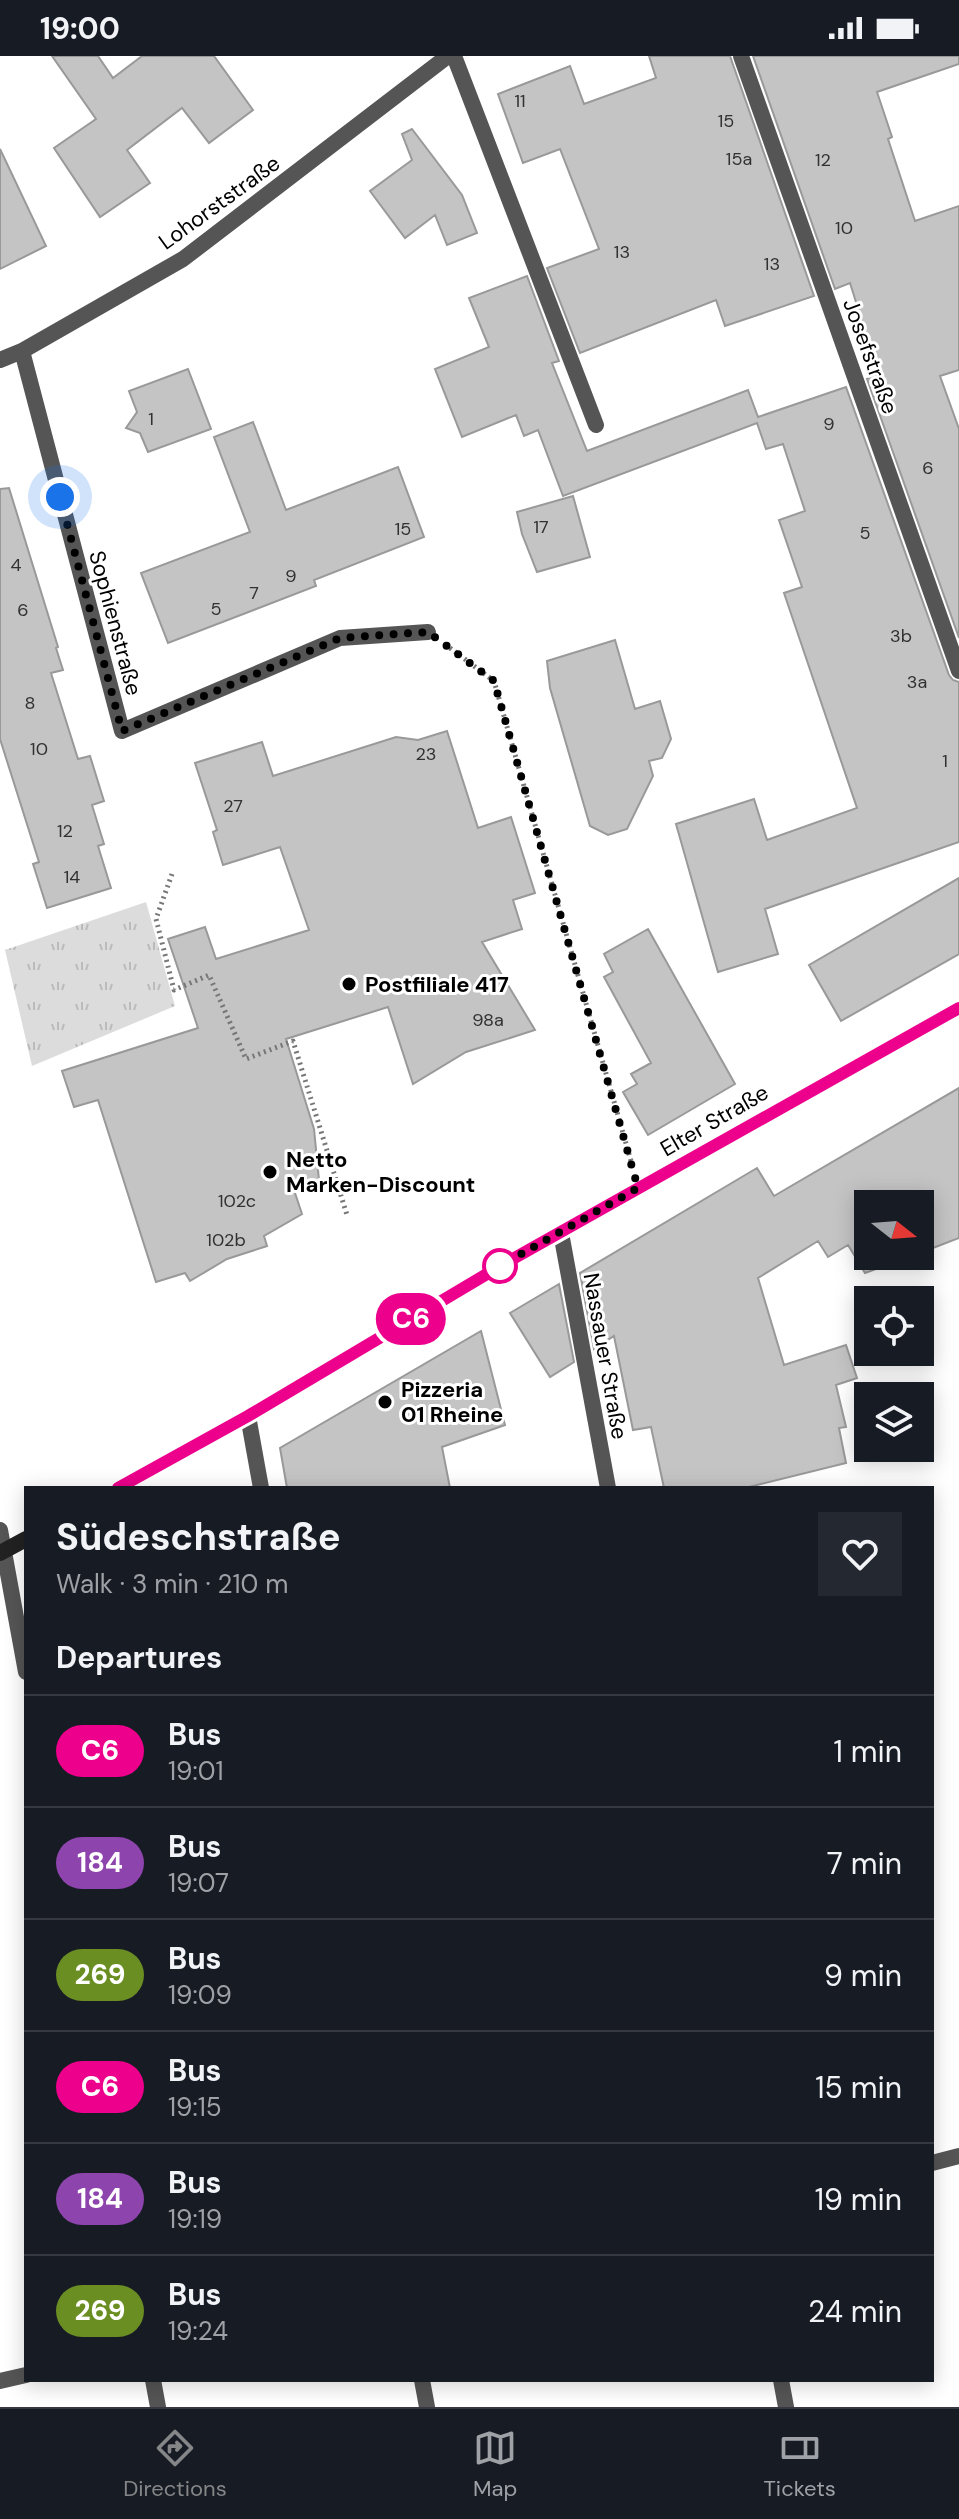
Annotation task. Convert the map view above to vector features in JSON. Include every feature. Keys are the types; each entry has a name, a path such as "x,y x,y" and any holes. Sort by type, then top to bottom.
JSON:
{"main road":[{"name":"Elter Straße","path":"122,1486 248,1416 638,1188 959,1008"},
{"path":"2,1552 24,1540"}],"street":[{"name":"Lohorststraße","path":"0,360 22,351 183,259 451,56"},
{"path":"451,56 596,425"},
{"name":"Josefstraße","path":"741,56 959,671"},
{"name":"Sophienstraße","path":"22,351 122,731 340,638 428,632"},
{"name":"Nassauer Straße","path":"561,1233 608,1486"},
{"path":"248,1416 261,1486"},
{"path":"0,1530 24,1662"},
{"path":"934,2162 959,2156"},
{"path":"0,2381 24,2375"},
{"path":"153,2382 158,2407"},
{"path":"422,2382 427,2407"},
{"path":"781,2382 786,2407"}],"path":[{"path":"428,632 494,681 638,1188"},
{"path":"172,874 156,919 174,990 209,975 246,1059 293,1041 347,1215"}],"green space":[{"path":"146,902 175,1006 32,1066 5,950"}],"building":[{"path":"52,56 98,56 113,78 142,56 214,56 253,110 209,143 182,108 127,150 150,183 100,217 54,148 96,119"},
{"path":"649,56 730,56 814,296 725,326 716,300 580,353 547,268 599,249 560,149 523,163 498,94 570,66 584,104 656,78"},
{"path":"753,56 959,56 959,64 877,92 892,137 888,139 915,221 959,206 959,370 940,376 959,429 959,638 867,379 879,375 850,283 835,289"},
{"path":"412,129 462,195 477,233 447,245 435,215 405,238 370,191 412,160 402,134"},
{"path":"0,149 46,246 0,269"},
{"path":"527,276 559,361 552,363 587,451 748,390 758,417 846,387 949,675 959,682 959,842 765,909 778,954 718,972 676,824 754,799 767,840 857,808 784,593 802,587 779,520 805,511 783,444 766,449 757,423 563,496 538,430 524,436 516,415 462,437 435,369 489,347 469,298"},
{"path":"188,369 211,429 148,452 140,433 126,428 137,412 129,391"},
{"path":"253,422 286,510 398,467 424,537 314,580 316,586 168,643 141,573 250,532 214,437"},
{"path":"9,488 58,647 63,670 51,673 78,759 90,756 104,801 92,805 104,844 98,846 111,888 47,908 33,864 39,862 0,739 0,489"},
{"path":"573,496 590,557 537,572 517,512"},
{"path":"615,640 635,709 660,701 671,739 662,758 649,761 653,776 627,829 608,835 590,826 550,688 547,661"},
{"path":"447,731 478,828 511,817 535,893 513,900 522,929 482,942 535,1030 466,1052 413,1084 388,1007 286,1039 314,1129 319,1180 293,1187 302,1214 264,1236 267,1246 227,1259 190,1281 185,1273 156,1282 98,1100 74,1107 62,1071 198,1028 168,939 205,927 216,959 309,930 280,847 223,865 213,832 217,830 195,763 262,742 273,776 396,737 418,740"},
{"path":"959,878 959,954 841,1021 809,965"},
{"path":"648,929 735,1084 648,1135 623,1092 637,1084 631,1074 651,1063 604,977 613,972 604,954"},
{"path":"959,1088 959,1238 934,1248 934,1190 854,1190 854,1255 848,1245 828,1257 818,1241 758,1278 784,1365 846,1345 857,1378 836,1385 846,1427 839,1428 846,1463 753,1486 664,1486 651,1427 633,1430 614,1336 594,1349 580,1273 757,1168 774,1196"},
{"path":"559,1284 574,1362 550,1377 510,1313"},
{"path":"481,1331 505,1425 442,1447 450,1486 287,1486 280,1448"}],"bus line":[{"name":"C6","path":"122,1486 248,1416 502,1265 959,1008"}],"place":[{"name":"Postfiliale 417","path":"349,984"},
{"name":"Netto Marken-Discount","path":"270,1172"},
{"name":"Pizzeria 01 Rheine","path":"385,1402"}],"route":[{"path":"60,497 122,731 340,638 428,632 494,681 638,1188 500,1266"}]}
